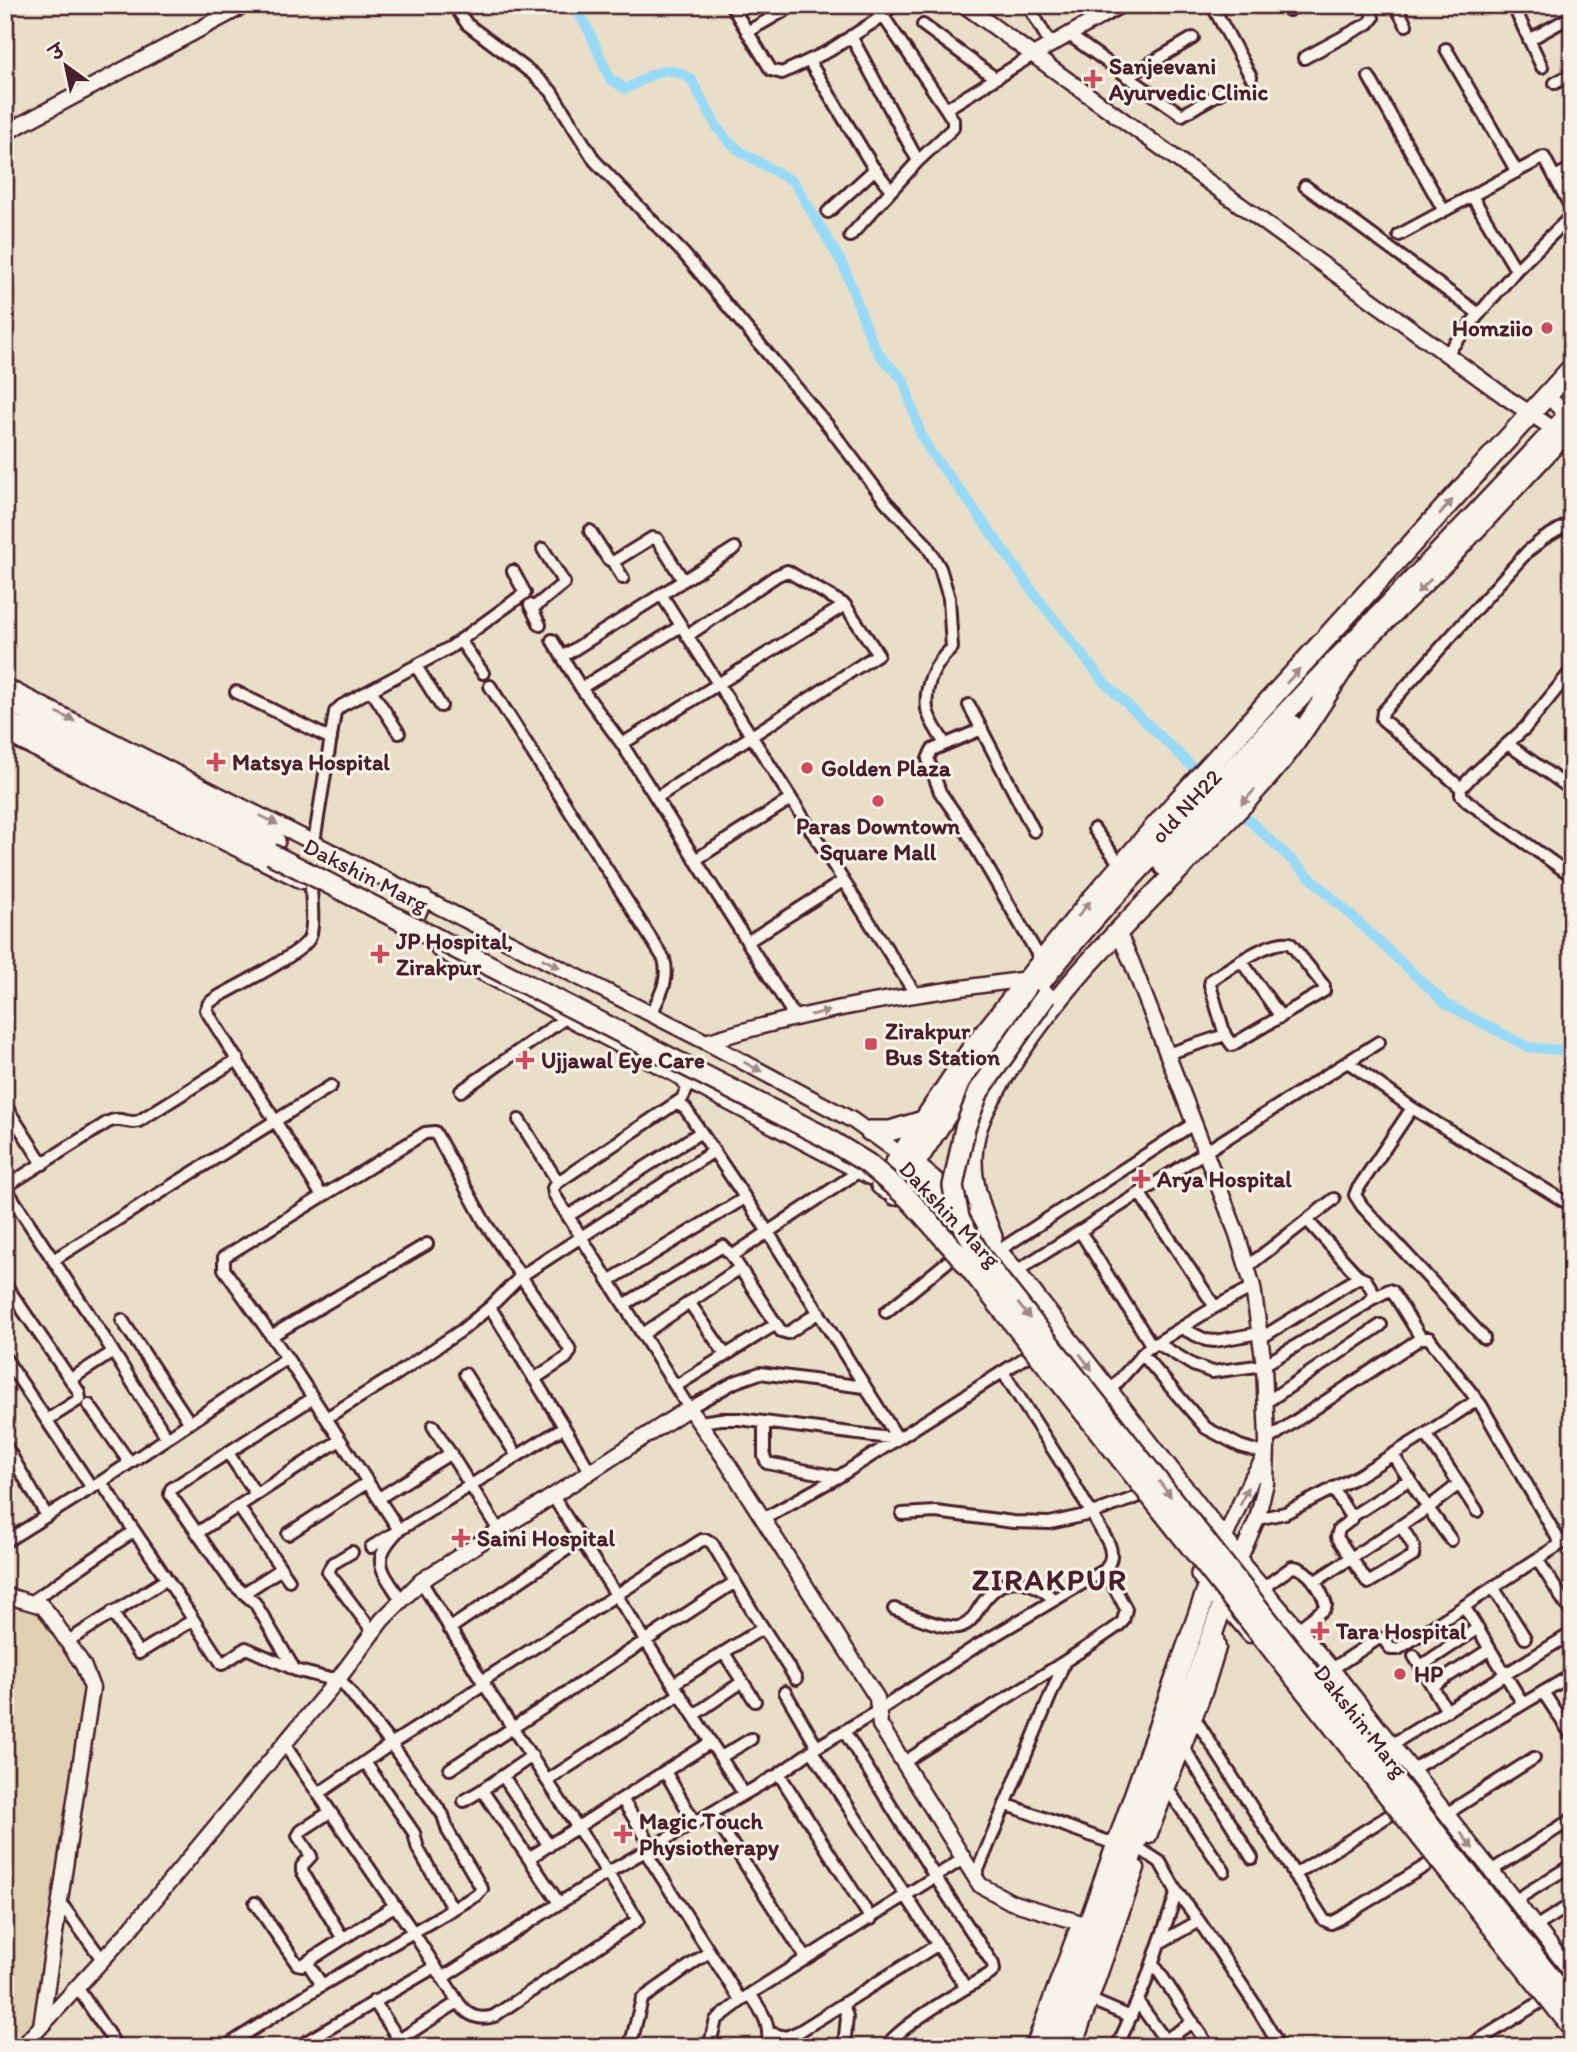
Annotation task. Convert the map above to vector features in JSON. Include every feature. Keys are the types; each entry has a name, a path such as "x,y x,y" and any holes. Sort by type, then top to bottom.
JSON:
{"highway":[{"path":"1263,746 1530,414 1572,368"},
{"path":"1062,2047 1091,1926 1214,1630 1212,1595 1140,1496 1030,1355 952,1258 888,1190 1046,976 1567,421"},
{"path":"1350,652 1201,813 1117,930 1037,1026 987,1103 975,1133 971,1161 974,1192 990,1254 1572,2005"},
{"name":"Dakshin Marg","path":"5,699 273,848 823,1136 867,1163 907,1196 960,1256 1572,2027"},
{"name":"Dakshin Marg","path":"5,721 273,848 860,1144 990,1254 1016,1272 1239,1560"},
{"path":"909,1159 926,1121 971,1050 1121,866 1201,813"},
{"name":"old NH22","path":"990,1254 959,1218 953,1186 965,1128 979,1091 1046,996 1201,813"},
{"path":"870,1131 890,1131 926,1121"},
{"name":"Dakshin Marg","path":"909,1159 936,1183 990,1254"},
{"path":"1045,2047 1212,1595 1224,1540"},
{"path":"1212,1595 1239,1560"}],"street":[{"path":"5,133 245,5"},
{"path":"454,5 467,24 551,91 595,161 684,254 829,427 886,502 926,544 940,568 949,598 952,648 936,663 927,701 927,710 945,744"},
{"path":"731,5 771,70 776,73 809,61 883,16 892,5"},
{"path":"747,32 794,5"},
{"path":"850,236 918,161 953,128 953,120 883,16 869,5"},
{"path":"964,5 1530,414 1567,421"},
{"path":"1028,5 1051,45"},
{"path":"946,109 1121,5"},
{"path":"1212,5 1251,77"},
{"path":"1304,58 1370,23 1373,18 1368,5"},
{"path":"1395,5 1406,25"},
{"path":"1513,5 1542,67"},
{"path":"1529,40 1572,16"},
{"path":"923,24 995,78"},
{"path":"1069,35 1182,115 1223,91"},
{"path":"851,36 918,161"},
{"path":"1128,77 1194,38"},
{"path":"1446,49 1517,172"},
{"path":"809,61 875,169 891,190"},
{"path":"1555,83 1572,74"},
{"path":"1370,77 1444,211"},
{"path":"1399,235 1544,157 1572,213 1516,271 1447,354"},
{"path":"1555,177 1572,168"},
{"path":"828,212 875,169"},
{"path":"1305,186 1479,314"},
{"path":"1472,196 1516,271"},
{"path":"1546,395 1567,421"},
{"path":"1461,788 1382,719 1383,712 1527,552 1572,522"},
{"path":"590,531 623,578"},
{"path":"613,562 652,538 657,539 683,580"},
{"path":"562,657 735,548"},
{"path":"532,610 564,583 543,549"},
{"path":"513,571 540,625"},
{"path":"581,688 787,571 845,605 878,654 656,798"},
{"path":"314,842 335,712 341,706 460,640 525,593"},
{"path":"661,594 916,995"},
{"path":"622,744 845,605"},
{"path":"460,640 483,673"},
{"path":"552,640 581,688 622,744 795,1017"},
{"path":"416,666 441,706"},
{"path":"1572,670 1525,728 1461,788 1461,795 1572,876"},
{"name":"Dakshin Marg","path":"5,686 706,1042 870,1131 909,1159"},
{"path":"490,686 664,959 666,982 651,1014"},
{"path":"372,690 399,733"},
{"path":"236,692 331,739"},
{"path":"969,705 1034,831"},
{"path":"982,729 932,750 928,760 940,792 961,822 1042,962"},
{"name":"Dakshin Marg","path":"5,734 409,935 861,1170 888,1190"},
{"path":"1509,744 1572,790"},
{"path":"695,860 791,799"},
{"path":"1094,829 1121,866"},
{"path":"747,942 843,881"},
{"path":"311,885 311,933 308,942 296,952 216,998 209,1003 206,1010 323,1196"},
{"path":"409,935 425,898"},
{"path":"1117,930 1237,1234 1253,1287 1264,1365 1266,1483 1257,1519 1239,1560"},
{"path":"1281,942 1290,943 1326,989 1281,1017 1232,1045 1225,1035 1210,985 1211,980 1265,948 1281,942"},
{"path":"1242,962 1281,1017"},
{"path":"706,1042 795,1017 953,988 1028,979"},
{"path":"461,1091 567,1017"},
{"path":"1167,1054 1225,1035"},
{"path":"1016,1272 1379,1042"},
{"path":"167,1438 5,1187 108,1122 121,1119 139,1121 238,1059"},
{"path":"1348,1062 1412,1108 1572,1206"},
{"path":"680,1075 687,1089 677,1104 558,1182 552,1191 877,1698 880,1725 980,1885 1011,1902 1091,1926"},
{"path":"53,1260 331,1086"},
{"path":"677,1104 685,1108 714,1151 898,1439"},
{"path":"5,1105 43,1164"},
{"path":"1412,1108 1355,1195 1362,1206 1485,1338"},
{"path":"519,1120 558,1182"},
{"path":"5,1131 17,1124"},
{"path":"990,1254 1193,1124"},
{"path":"399,1530 287,1358 224,1269 224,1257 425,1133 435,1132 484,1221 570,1352 566,1358 534,1379"},
{"path":"568,1216 701,1132"},
{"path":"326,1418 397,1374 490,1307 522,1276 714,1151"},
{"path":"732,1255 861,1170"},
{"path":"1140,1194 1215,1307"},
{"path":"610,1280 745,1198"},
{"path":"1247,1267 1334,1199"},
{"path":"1307,1220 1359,1277 1366,1280 1375,1295 1374,1298"},
{"path":"1080,1231 1155,1344 1212,1372 1264,1365 1374,1298 1392,1291 1422,1338 1432,1340 1477,1400 1561,1544"},
{"path":"271,1336 427,1244"},
{"path":"625,1304 719,1247 726,1248 732,1255 781,1331 788,1333 819,1312"},
{"path":"886,1312 952,1258"},
{"path":"643,1334 740,1268"},
{"path":"1181,1328 1206,1340 1215,1341 1260,1336 1359,1277"},
{"path":"5,1284 79,1392 80,1399 47,1420"},
{"path":"1109,1392 1142,1354 1155,1344 1253,1287"},
{"path":"690,1302 725,1354"},
{"path":"490,1307 591,1473"},
{"path":"122,1320 190,1423"},
{"path":"676,1386 776,1324"},
{"path":"1265,1403 1381,1325"},
{"path":"1224,1540 1267,1447 1422,1338"},
{"path":"71,1380 113,1352"},
{"path":"1142,1354 1206,1428 1231,1442 1267,1447"},
{"path":"763,1519 838,1477 1030,1355"},
{"path":"5,1358 47,1420 134,1531 222,1664 246,1648 295,1670 326,1678 339,1678"},
{"path":"5,1541 47,1517 287,1358"},
{"path":"442,1979 607,1873 779,1774 975,1647 1105,1570 1111,1561 1112,1551 1066,1470 1003,1372"},
{"path":"34,2039 339,1678 373,1632 421,1581 498,1529 727,1386 760,1373 864,1387"},
{"path":"465,1374 517,1456"},
{"path":"295,1670 260,1609 232,1583 170,1492 313,1398"},
{"path":"1257,1519 1285,1513 1333,1488 1393,1455 1477,1400"},
{"path":"89,1405 130,1463"},
{"path":"699,1422 730,1418 898,1439"},
{"path":"764,1423 764,1456 767,1463 838,1477"},
{"path":"433,1426 498,1529"},
{"path":"371,1547 564,1427"},
{"path":"1426,1434 1477,1511"},
{"path":"197,1533 340,1440"},
{"path":"5,1445 47,1517"},
{"path":"228,1453 256,1494"},
{"path":"379,1498 451,1453"},
{"path":"1393,1455 1451,1540"},
{"path":"1401,1527 1414,1547 1413,1556 1367,1583 1336,1532 1350,1522 1352,1517 1410,1479"},
{"path":"288,1534 368,1482"},
{"path":"1314,1582 1401,1527 1459,1484"},
{"path":"1333,1488 1352,1517"},
{"path":"552,1495 744,1794"},
{"path":"902,1514 936,1512 1039,1524 1090,1514 1140,1496"},
{"path":"238,1506 289,1580"},
{"path":"399,1530 384,1546 380,1560 384,1573 401,1600"},
{"path":"29,1603 134,1531"},
{"path":"1332,1669 1378,1638 1384,1640 1391,1649 1398,1649 1572,1537"},
{"path":"449,1629 582,1539"},
{"path":"318,1794 702,1540 707,1539 712,1543 796,1679"},
{"path":"352,1552 332,1564 328,1572 373,1632"},
{"path":"1537,1559 1570,1611"},
{"name":"Dakshin Marg","path":"1239,1560 1332,1669 1572,1973"},
{"path":"1263,1588 1292,1567 1301,1568 1314,1582 1325,1608 1298,1629"},
{"path":"244,1593 281,1569"},
{"path":"903,1763 1065,1662 1123,1620 1126,1609 1105,1570"},
{"path":"68,1641 167,1579"},
{"path":"284,1744 468,2014 484,2020 494,2017 635,1924 638,1916 577,1828 421,1581"},
{"path":"450,1769 735,1582"},
{"path":"894,1609 954,1627 969,1623 990,1594 1013,1582 1031,1582 1055,1600"},
{"path":"1493,1587 1525,1638"},
{"path":"5,1595 42,1606 83,1665 92,1688 60,1902 34,2039"},
{"path":"1034,2047 1091,1926 1109,1842 1191,1612 1212,1595 1398,1810 1572,2034"},
{"path":"1464,1605 1523,1704"},
{"path":"112,1612 139,1653 193,1620"},
{"path":"548,1780 724,1653 763,1628"},
{"path":"1447,1711 1418,1661 1478,1629"},
{"path":"1074,2047 1218,1648 1214,1630"},
{"path":"1391,1745 1572,1633"},
{"path":"1433,1686 1490,1649"},
{"path":"724,1653 755,1701"},
{"path":"975,1877 1065,1662"},
{"path":"1411,1770 1572,1675"},
{"path":"225,2047 322,1985 477,1895 482,1889 447,1830 443,1815 339,1678"},
{"path":"694,1715 742,1682"},
{"path":"785,1692 815,1749 905,1896 966,1988"},
{"path":"1543,1692 1572,1736"},
{"path":"1194,1717 1324,1920 1331,1923 1435,1860"},
{"path":"844,1731 993,1964 990,1974 905,2028 890,2040 886,2047"},
{"path":"721,1757 751,1739"},
{"path":"529,1858 711,1742"},
{"path":"1183,1746 1252,1858"},
{"path":"464,1801 532,1756"},
{"path":"1446,1814 1534,1758"},
{"path":"365,1762 414,1833 418,1849 453,1909"},
{"path":"666,1773 695,1823"},
{"path":"779,1774 871,1919"},
{"path":"503,1776 549,1846"},
{"path":"1167,1788 1224,1871"},
{"path":"482,1790 559,1903"},
{"path":"622,1799 709,1952 768,2021 770,2033 767,2047"},
{"path":"1005,1804 1109,1842"},
{"path":"1294,1875 1398,1810"},
{"path":"330,1812 301,1830 299,1836 311,1856 302,1871 343,1938"},
{"path":"712,1813 806,1958"},
{"path":"1491,1871 1572,1819"},
{"path":"1143,1851 1160,1862 1280,2047"},
{"path":"709,2047 716,2020 806,1958 964,1858"},
{"path":"1514,1901 1572,1865"},
{"path":"1117,2047 1138,2002 1177,1892"},
{"path":"60,1902 102,1959"},
{"path":"255,1903 297,1964 307,1962 394,1906"},
{"path":"1535,1927 1572,1904"},
{"path":"1161,1942 1199,1921"},
{"path":"770,2033 786,2037 793,2035 937,1945"},
{"path":"630,2047 642,1999 709,1952"},
{"path":"307,1962 322,1985"},
{"path":"1153,1963 1209,2047"},
{"path":"298,2047 435,1967"},
{"path":"77,1986 117,2047"},
{"path":"1468,2047 1545,1999"},
{"path":"1091,2000 1131,2017"},
{"path":"374,2001 399,2040"},
{"path":"388,2047 458,2002"},
{"path":"1138,2002 1165,2040 1193,2022"},
{"path":"843,2004 847,2017 844,2047"}],"shaded area":[{"path":"5,1599 44,1611 75,1675 87,1685 51,1923 33,2020 23,2032 5,2040"}],"waterway":[{"path":"574,5 589,31 610,79 626,89 666,70 691,79 717,127 728,141 743,153 794,182 844,267 872,342 882,358 903,379 921,435 931,453 1036,596 1103,681 1202,776"},
{"path":"1236,808 1446,1004 1528,1047 1559,1050 1572,1044"}],"place":[{"name":"Sanjeevani Ayurvedic Clinic","path":"1093,79"},
{"name":"Homziio","path":"1547,328"},
{"name":"Matsya Hospital","path":"216,762"},
{"name":"Golden Plaza","path":"807,768"},
{"name":"Paras Downtown Square Mall","path":"878,801"},
{"name":"JP Hospital, Zirakpur","path":"380,954"},
{"name":"Zirakpur Bus Station","path":"871,1044"},
{"name":"Ujjawal Eye Care","path":"525,1060"},
{"name":"Arya Hospital","path":"1141,1179"},
{"name":"Saini Hospital","path":"461,1538"},
{"name":"Tara Hospital","path":"1320,1631"},
{"name":"HP","path":"1400,1674"},
{"name":"Magic Touch Physiotherapy","path":"623,1834"}],"district":[{"name":"ZIRAKPUR","path":"1050,1579"}]}
